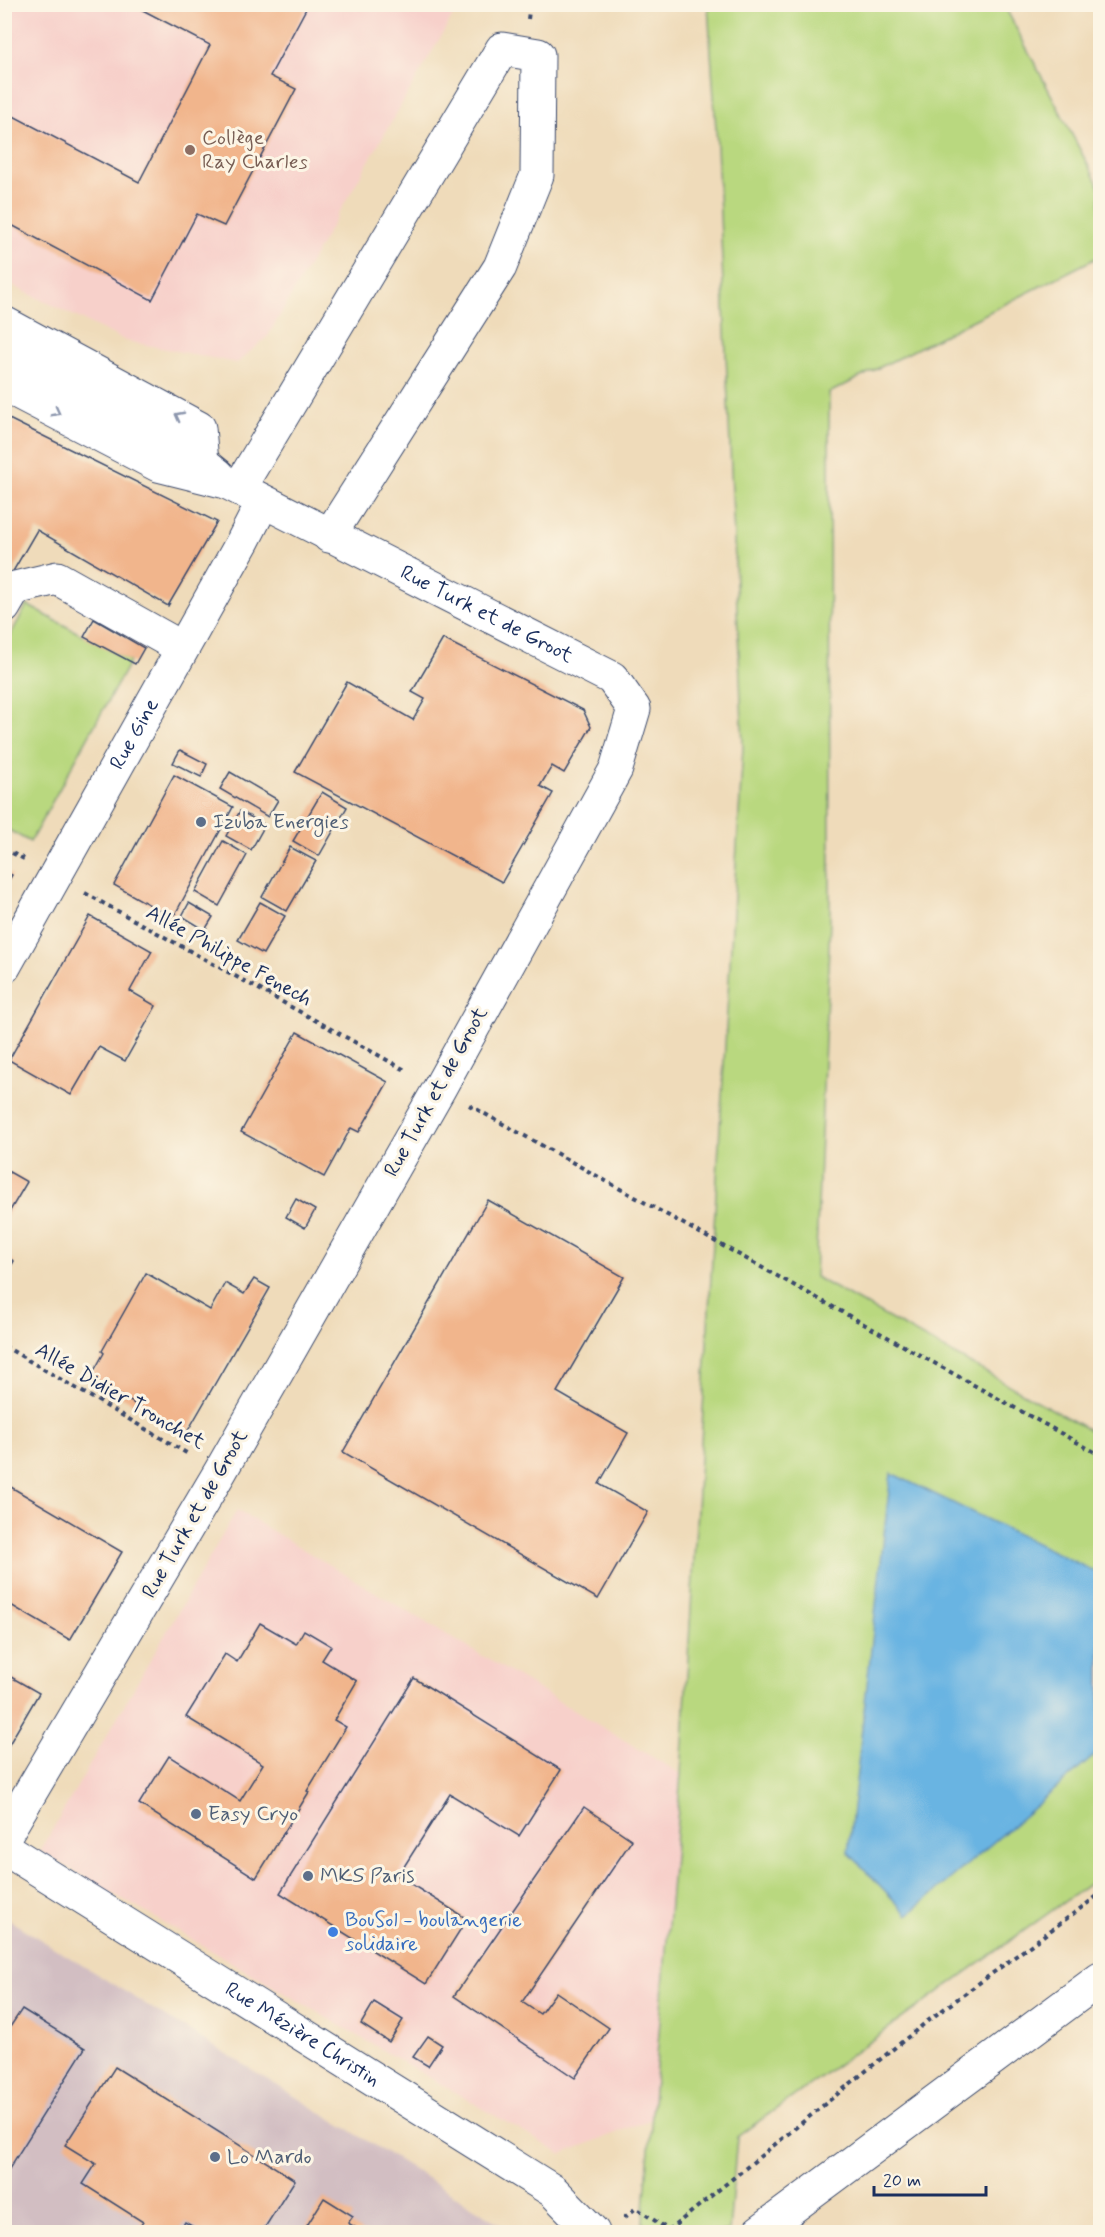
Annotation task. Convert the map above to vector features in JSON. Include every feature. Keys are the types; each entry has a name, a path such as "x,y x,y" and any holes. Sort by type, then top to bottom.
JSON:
{"street":[{"name":"Rue Gine","path":"4,967 243,541 233,484 502,49 538,55 537,175 500,267 329,536"},
{"path":"4,323 199,428 233,484"},
{"path":"4,352 172,438 233,484"},
{"path":"4,385 158,465 233,484"},
{"name":"Rue Turk et de Groot","path":"4,1837 220,1472 439,1089 616,769 634,709 612,678 329,536 233,484"},
{"path":"4,607 15,588 57,578 182,648"},
{"name":"Rue Mézière Christin","path":"4,1848 607,2226"},
{"path":"759,2232 1101,1979"}],"path":[{"name":"Allée Philippe Fenech","path":"4,849 1101,1455"},
{"name":"Allée Didier Tronchet","path":"4,1347 220,1472"},
{"path":"607,2226 636,2208 669,2230 929,2020 1101,1893"}],"shaded area":[{"name":"Collège Ray Charles","path":"4,5 459,5 268,336 237,363 126,341 5,282"},
{"path":"237,1510 681,1774 652,2119 561,2154 40,1851"},
{"path":"4,1917 429,2179 512,2232 5,2232"}],"green space":[{"path":"708,5 1004,5 1100,188 1100,256 829,393 830,922 815,1277 1100,1436 1100,1876 737,2137 729,2232 642,2232 681,1774 743,747 717,145"},
{"path":"27,605 130,661 30,842 5,828 5,645"}],"water":[{"path":"891,1473 1100,1574 1100,1751 908,1915 848,1852"}],"building":[{"path":"133,5 308,5 270,76 296,89 224,226 197,214 152,300 4,221 4,111 139,182 210,45"},
{"path":"9,419 217,522 168,606 37,530 8,580 4,578 4,427"},
{"path":"94,619 144,648 135,664 84,637"},
{"path":"443,639 583,710 591,727 564,773 552,766 540,786 553,793 502,882 295,772 347,682 413,720 425,699 412,692"},
{"path":"180,750 207,764 201,777 173,763"},
{"path":"230,772 278,800 268,817 220,789"},
{"path":"174,775 233,807 173,918 114,885"},
{"path":"322,792 347,807 319,856 293,841"},
{"path":"240,811 265,825 251,850 226,836"},
{"path":"223,841 247,855 219,906 195,892"},
{"path":"290,847 316,861 287,911 262,897"},
{"path":"4,871 12,875 4,888"},
{"path":"260,902 285,916 263,954 238,940"},
{"path":"189,903 213,917 205,930 182,916"},
{"path":"90,916 152,951 130,991 156,1006 125,1061 99,1047 71,1095 9,1060"},
{"path":"297,1032 388,1082 359,1132 351,1128 324,1177 241,1132"},
{"path":"4,1169 27,1182 4,1221"},
{"path":"296,1199 315,1210 305,1228 286,1217"},
{"path":"488,1200 624,1277 557,1392 628,1433 599,1484 648,1512 598,1599 343,1452"},
{"path":"4,1256 14,1261 4,1278"},
{"path":"146,1273 210,1310 225,1283 244,1294 254,1279 270,1288 186,1434 90,1378 104,1353 102,1351"},
{"path":"4,1483 122,1552 70,1640 4,1601"},
{"path":"260,1623 296,1644 304,1630 331,1646 322,1660 357,1681 334,1720 346,1727 256,1878 139,1804 169,1756 240,1801 263,1764 186,1717 225,1654 237,1662"},
{"path":"4,1673 39,1693 4,1753"},
{"path":"414,1678 561,1770 519,1836 450,1794 398,1876 467,1919 426,1984 280,1893"},
{"path":"584,1807 632,1840 522,2002 540,2014 556,1992 609,2028 575,2078 454,1996"},
{"path":"374,2002 403,2020 389,2042 361,2024"},
{"path":"22,2009 85,2048 4,2177 4,2036"},
{"path":"428,2036 442,2045 428,2066 413,2057"},
{"path":"115,2067 295,2180 262,2232 202,2232 185,2222 179,2232 136,2232 143,2222 83,2184 96,2164 65,2145"},
{"path":"324,2198 353,2216 348,2223 363,2232 303,2232"}],"place":[{"name":"Collège Ray Charles","path":"190,150"},
{"name":"Izuba Energies","path":"201,822"},
{"name":"Easy Cryo","path":"196,1814"},
{"name":"MKS Paris","path":"308,1876"},
{"name":"BouSol - boulangerie solidaire","path":"333,1932"},
{"name":"Lo Mardo","path":"215,2157"}]}
